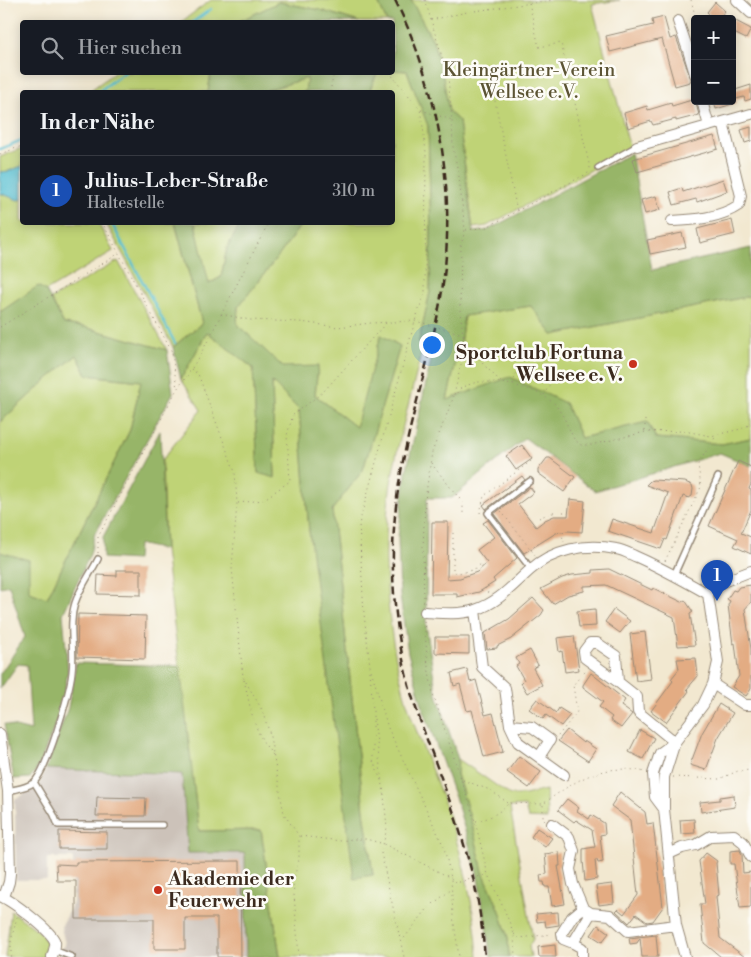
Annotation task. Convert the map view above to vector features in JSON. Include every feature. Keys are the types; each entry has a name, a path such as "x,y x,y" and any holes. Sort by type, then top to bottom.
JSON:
{"street":[{"path":"737,0 751,12"},
{"path":"678,21 691,60"},
{"path":"703,105 709,126"},
{"path":"637,146 751,114"},
{"path":"672,221 696,220 730,211 739,205 741,196 723,122"},
{"path":"424,612 449,613 475,610 505,594 540,562 567,549 594,546 617,549 662,568 708,594"},
{"path":"664,809 655,797 653,774 660,753 675,742 704,705 713,684 718,662 708,594 715,585 751,571"},
{"path":"475,610 482,667 505,688 510,725 518,742 564,775"},
{"path":"618,682 616,656 597,643 590,643 584,651 585,658 637,697 638,712 675,742"},
{"path":"713,684 745,705 751,705"},
{"path":"510,725 532,727 550,740 539,757"},
{"path":"0,734 8,791 10,874 9,882 2,897 50,932 54,942 53,954"},
{"path":"675,742 664,777 664,809 676,925 685,957"},
{"path":"552,824 569,837 574,851 570,868 573,884 587,911"},
{"path":"669,854 682,848 696,845 711,836 734,834 743,842 751,857"},
{"path":"573,943 587,911"},
{"path":"582,957 582,948 563,939 562,933 572,917 587,911 610,915 628,931 676,925"}],"lane":[{"path":"598,168 637,146"},
{"path":"674,574 718,477"},
{"path":"530,480 488,513 531,569"},
{"path":"8,791 34,782 43,766 65,707 72,670 72,623 75,603 98,559"},
{"path":"34,782 54,814 58,825 162,825"},
{"path":"53,954 72,957"}],"path":[{"path":"425,0 448,77 453,147 459,177 465,230 461,244 460,264 460,312 465,347 454,396 432,452 424,510 424,612 428,667 433,694 475,821 488,875 514,934 515,957"},
{"path":"430,20 467,12 554,0"},
{"path":"690,0 695,15"},
{"path":"465,230 487,227 591,172 561,43 539,47 529,3"},
{"path":"330,90 333,75"},
{"path":"392,75 420,109 452,120"},
{"path":"493,92 517,212"},
{"path":"383,785 373,762 373,714 364,614 359,524 415,321 425,292 426,152 420,109"},
{"path":"0,154 20,147"},
{"path":"104,225 172,352 177,389"},
{"path":"98,559 98,537 177,389 191,370 267,225"},
{"path":"0,327 118,254"},
{"path":"220,314 250,320 300,322 338,327 415,321 463,334 483,364 503,383"},
{"path":"237,503 263,500 290,481 287,435 293,416 323,392 387,322"},
{"path":"191,370 198,374 235,472 237,503 232,568 243,677 256,731 273,755"},
{"path":"513,385 516,372"},
{"path":"454,396 462,387 477,382 503,383 531,390 544,396 554,404 563,416 574,439 581,445 591,445 645,432 684,431 711,436 741,429 751,424"},
{"path":"544,396 550,384"},
{"path":"645,420 645,432"},
{"path":"662,568 701,488 698,464 718,434"},
{"path":"480,513 484,496 535,458"},
{"path":"430,463 463,503 463,514"},
{"path":"497,506 540,562"},
{"path":"552,512 554,516"},
{"path":"539,518 552,512 565,512"},
{"path":"453,532 452,571 463,573 475,569 483,563"},
{"path":"561,532 567,549"},
{"path":"556,740 577,712 573,686 592,662"},
{"path":"370,666 388,728 444,847 451,878 453,916 459,957"},
{"path":"243,677 261,708 269,730 284,814 299,836 299,859 292,882 299,957"},
{"path":"373,714 387,828 381,853 404,957"},
{"path":"462,780 490,790 509,804 543,804 569,785 592,773 631,769 653,774"},
{"path":"664,777 719,779 738,771 751,770"},
{"path":"475,821 486,820 509,804"},
{"path":"543,804 543,819 552,824"},
{"path":"299,836 341,842 352,839 366,839 384,844 451,878 454,882 462,882 467,879 488,875"},
{"path":"401,943 429,907 452,889"},
{"path":"11,957 11,941 20,910"},
{"path":"514,934 520,938 562,933"}],"shaded area":[{"path":"46,769 182,773 188,853 245,853 246,957 58,957 65,944 61,927 73,903 73,858 47,858 47,880 16,880 15,800 39,785"}],"green space":[{"path":"211,0 377,0 386,20 352,20 320,10 279,2 242,20 184,20"},
{"path":"377,0 411,0 433,41 443,77 449,112 459,121 473,232 488,230 631,153 652,270 751,248 751,296 553,335 531,306 464,316 460,344 447,400 510,377 565,403 581,438 647,422 656,438 722,444 751,438 751,466 720,453 595,491 525,438 452,498 427,498 426,625 436,691 458,759 457,774 472,824 483,872 500,911 508,938 509,957 491,957 477,872 457,803 423,708 408,653 400,596 398,537 406,473 431,360 419,341 430,292 431,232 428,126 407,71 395,70 395,20 386,20"},
{"name":"Kleingärtner-Verein Wellsee e.V.","path":"411,0 620,0 592,4 630,149 487,226 473,228 459,121 449,112 443,77 433,41"},
{"path":"279,2 320,10 352,20 242,20"},
{"path":"395,70 407,71 428,125 431,232 430,292 419,341 421,354 391,483 386,532 387,584 392,636 402,685 418,735 443,801 464,868 474,921 478,957 280,957 261,830 199,831 165,550 162,460 201,410 181,379 207,332 253,368 258,473 275,477 272,381 299,410 309,531 373,875 364,811 332,510 363,470 400,346 381,335 357,428 315,395 318,367 283,368 237,324 238,307 301,225 395,225 395,90 370,90 376,75 395,75"},
{"path":"111,75 211,75 208,90 91,90"},
{"path":"211,75 376,75 370,90 305,90 307,78 268,90 208,90"},
{"path":"307,78 305,90 268,90"},
{"path":"20,149 20,167 0,172 0,157"},
{"path":"0,193 20,199 20,225 99,225 113,251 46,291 38,287 0,312"},
{"path":"107,225 176,225 202,323 173,347"},
{"path":"176,225 195,225 209,284 221,277 227,248 240,225 301,225 238,307 237,324 283,367 318,366 315,395 356,427 381,335 400,346 363,470 332,510 364,811 373,875 354,878 309,531 299,410 272,382 275,478 258,473 253,368 207,332 181,379 173,347 202,323"},
{"path":"195,225 240,225 227,248 221,277 208,284"},
{"path":"118,261 167,350 84,327 64,324 51,299"},
{"path":"38,286 46,291 64,324 84,327 167,350 173,393 95,533 90,554 63,614 68,671 62,707 39,766 30,778 14,779 4,724 31,731 27,665 18,664 0,689 0,674 25,637 9,585 0,587 0,552 29,560 29,592 47,598 130,430 141,381 87,375 77,355 0,422 0,312"},
{"name":"Sportclub Fortuna Wellsee e. V.","path":"751,296 751,438 722,444 656,438 647,422 581,438 565,403 447,400 460,344 464,316 531,306 553,335"},
{"path":"77,355 87,375 141,381 130,430 47,598 29,592 0,552 0,422"},
{"path":"160,431 165,550 138,544 137,560 103,558 103,537"},
{"path":"76,663 180,666 199,831 261,830 280,957 246,957 245,853 188,853 182,774 46,769 68,708"},
{"path":"458,759 510,795 525,795 546,790 547,819 528,818 525,806 510,807 533,939 529,946 531,957 509,957 508,938 500,911 483,872 472,824 457,774"},
{"path":"11,911 40,932 46,942 44,957 5,957"}],"water":[{"path":"20,167 20,200 0,193 0,172"}],"building":[{"path":"715,2 725,11 722,15 710,15 707,12"},
{"path":"664,17 670,39 676,37 691,79 690,82 675,86 662,39 610,52 606,36 653,25 652,20"},
{"path":"736,21 751,29 746,39 736,34"},
{"path":"751,85 751,99 745,101 744,97 736,99 736,90"},
{"path":"691,100 691,105 696,105 699,115 653,125 651,121 628,128 624,113 647,106 648,110 671,103 672,106"},
{"path":"715,105 729,105 716,109"},
{"path":"751,127 751,141 745,143 741,130"},
{"path":"714,136 718,149 637,172 633,159"},
{"path":"723,179 727,191 697,202 696,199 674,205 670,192 682,188 683,192"},
{"path":"656,196 660,210 645,214 641,200"},
{"path":"732,220 735,234 700,243 697,229"},
{"path":"682,233 686,247 650,254 647,240"},
{"path":"522,445 532,459 516,470 506,456"},
{"path":"547,458 550,458 575,477 564,492 538,473 538,470"},
{"path":"738,461 751,467 751,484 749,489 751,490 751,510 741,533 751,537 751,554 734,546 738,539 709,526"},
{"path":"522,476 525,480 486,509 483,505"},
{"path":"653,480 685,482 692,485 693,489 692,496 689,498 683,496 667,540 665,539 661,549 608,531 612,519 654,533 668,493 646,485"},
{"path":"530,487 534,492 518,504 536,527 554,516 568,516 570,499 585,501 582,532 567,531 556,533 524,553 494,514"},
{"path":"488,520 517,558 493,579 495,582 479,592 457,597 457,594 431,594 432,522 448,522 447,579 460,578 477,572 487,563 477,550 494,537 483,523"},
{"path":"609,569 652,590 653,588 682,602 685,600 693,612 690,614 695,645 678,646 674,617 606,585 584,586 584,591 568,595 553,604 541,589 572,575 593,573 593,570"},
{"path":"117,570 141,570 141,595 97,594 98,575 117,576"},
{"path":"751,585 751,602 745,609 751,649 751,689 746,696 732,687 739,676 728,605 730,601 727,599 733,590 736,591 739,587"},
{"path":"533,598 544,610 541,615 511,639 497,646 497,648 487,649 485,633 509,619"},
{"path":"595,609 596,626 579,627 577,611"},
{"path":"614,609 630,621 620,633 605,622"},
{"path":"78,614 146,616 145,659 77,657"},
{"path":"645,632 651,679 636,681 630,634"},
{"path":"574,636 579,670 565,672 562,651 559,652 557,638"},
{"path":"435,637 469,637 469,654 435,653"},
{"path":"530,650 538,665 533,668 542,685 527,693 521,683 524,680 516,666 519,664 516,658"},
{"path":"696,658 698,676 687,689 689,691 666,722 651,711 673,681 671,679 679,669 677,659"},
{"path":"467,669 470,682 476,680 485,715 493,713 503,752 484,757 472,710 467,711 460,684 454,686 451,673"},
{"path":"591,673 625,700 621,706 632,714 621,728 610,720 612,717 599,707 603,702 583,687"},
{"path":"537,699 556,713 559,708 570,715 561,726 546,715 543,719 529,709"},
{"path":"719,704 733,713 718,738 706,770 690,765 702,733"},
{"path":"567,730 583,743 584,741 596,749 588,761 558,741"},
{"path":"640,730 654,738 643,759 629,752"},
{"path":"519,756 541,772 529,788 507,772"},
{"path":"620,792 645,812 647,824 653,823 663,907 653,921 647,922 636,914 629,923 616,911 618,909 624,914 638,895 630,820 611,806"},
{"path":"734,795 735,807 701,812 700,802 720,800 720,797"},
{"path":"97,797 146,798 145,816 96,816"},
{"path":"567,799 579,808 577,811 589,819 591,815 604,823 605,834 600,835 603,862 598,863 595,860 597,879 585,881 583,849 595,847 592,830 576,820 574,822 558,810"},
{"path":"694,819 695,833 681,834 680,820"},
{"path":"537,828 552,838 545,847 531,837"},
{"path":"59,831 107,832 107,849 59,849"},
{"path":"740,850 743,873 751,872 751,907 740,908 734,864 730,864 730,851"},
{"path":"559,852 560,866 558,866 565,904 552,906 549,887 545,887 544,882 541,882 540,875 547,874 545,854"},
{"path":"706,853 717,861 719,895 716,896 720,938 745,957 721,957 704,943 700,904 705,904 699,861"},
{"name":"Akademie der Feuerwehr","path":"240,861 241,957 217,957 217,918 185,918 185,949 154,949 154,919 76,919 76,881 57,881 56,864 76,865 76,862"},
{"path":"612,884 614,903 599,905 596,886"},
{"path":"558,912 559,925 546,927 545,921 537,922 536,914"},
{"path":"598,925 609,933 602,942 591,935"},
{"path":"656,935 658,957 642,957 640,938 637,943 630,944 629,938"},
{"path":"555,945 556,957 539,957 538,947"}],"waterway":[{"path":"196,20 211,9"},
{"path":"101,90 121,75"},
{"path":"0,149 20,141"},
{"path":"113,225 175,343"}],"railway":[{"path":"395,0 425,73 435,112 446,190 447,230 445,269 439,308 399,482 393,546 394,594 400,645 408,684 471,867 479,906 485,957"}],"place":[{"name":"Sportclub Fortuna Wellsee e. V.","path":"633,364"},
{"name":"Julius-Leber-Straße","path":"717,601"},
{"name":"Akademie der Feuerwehr","path":"158,890"}]}
